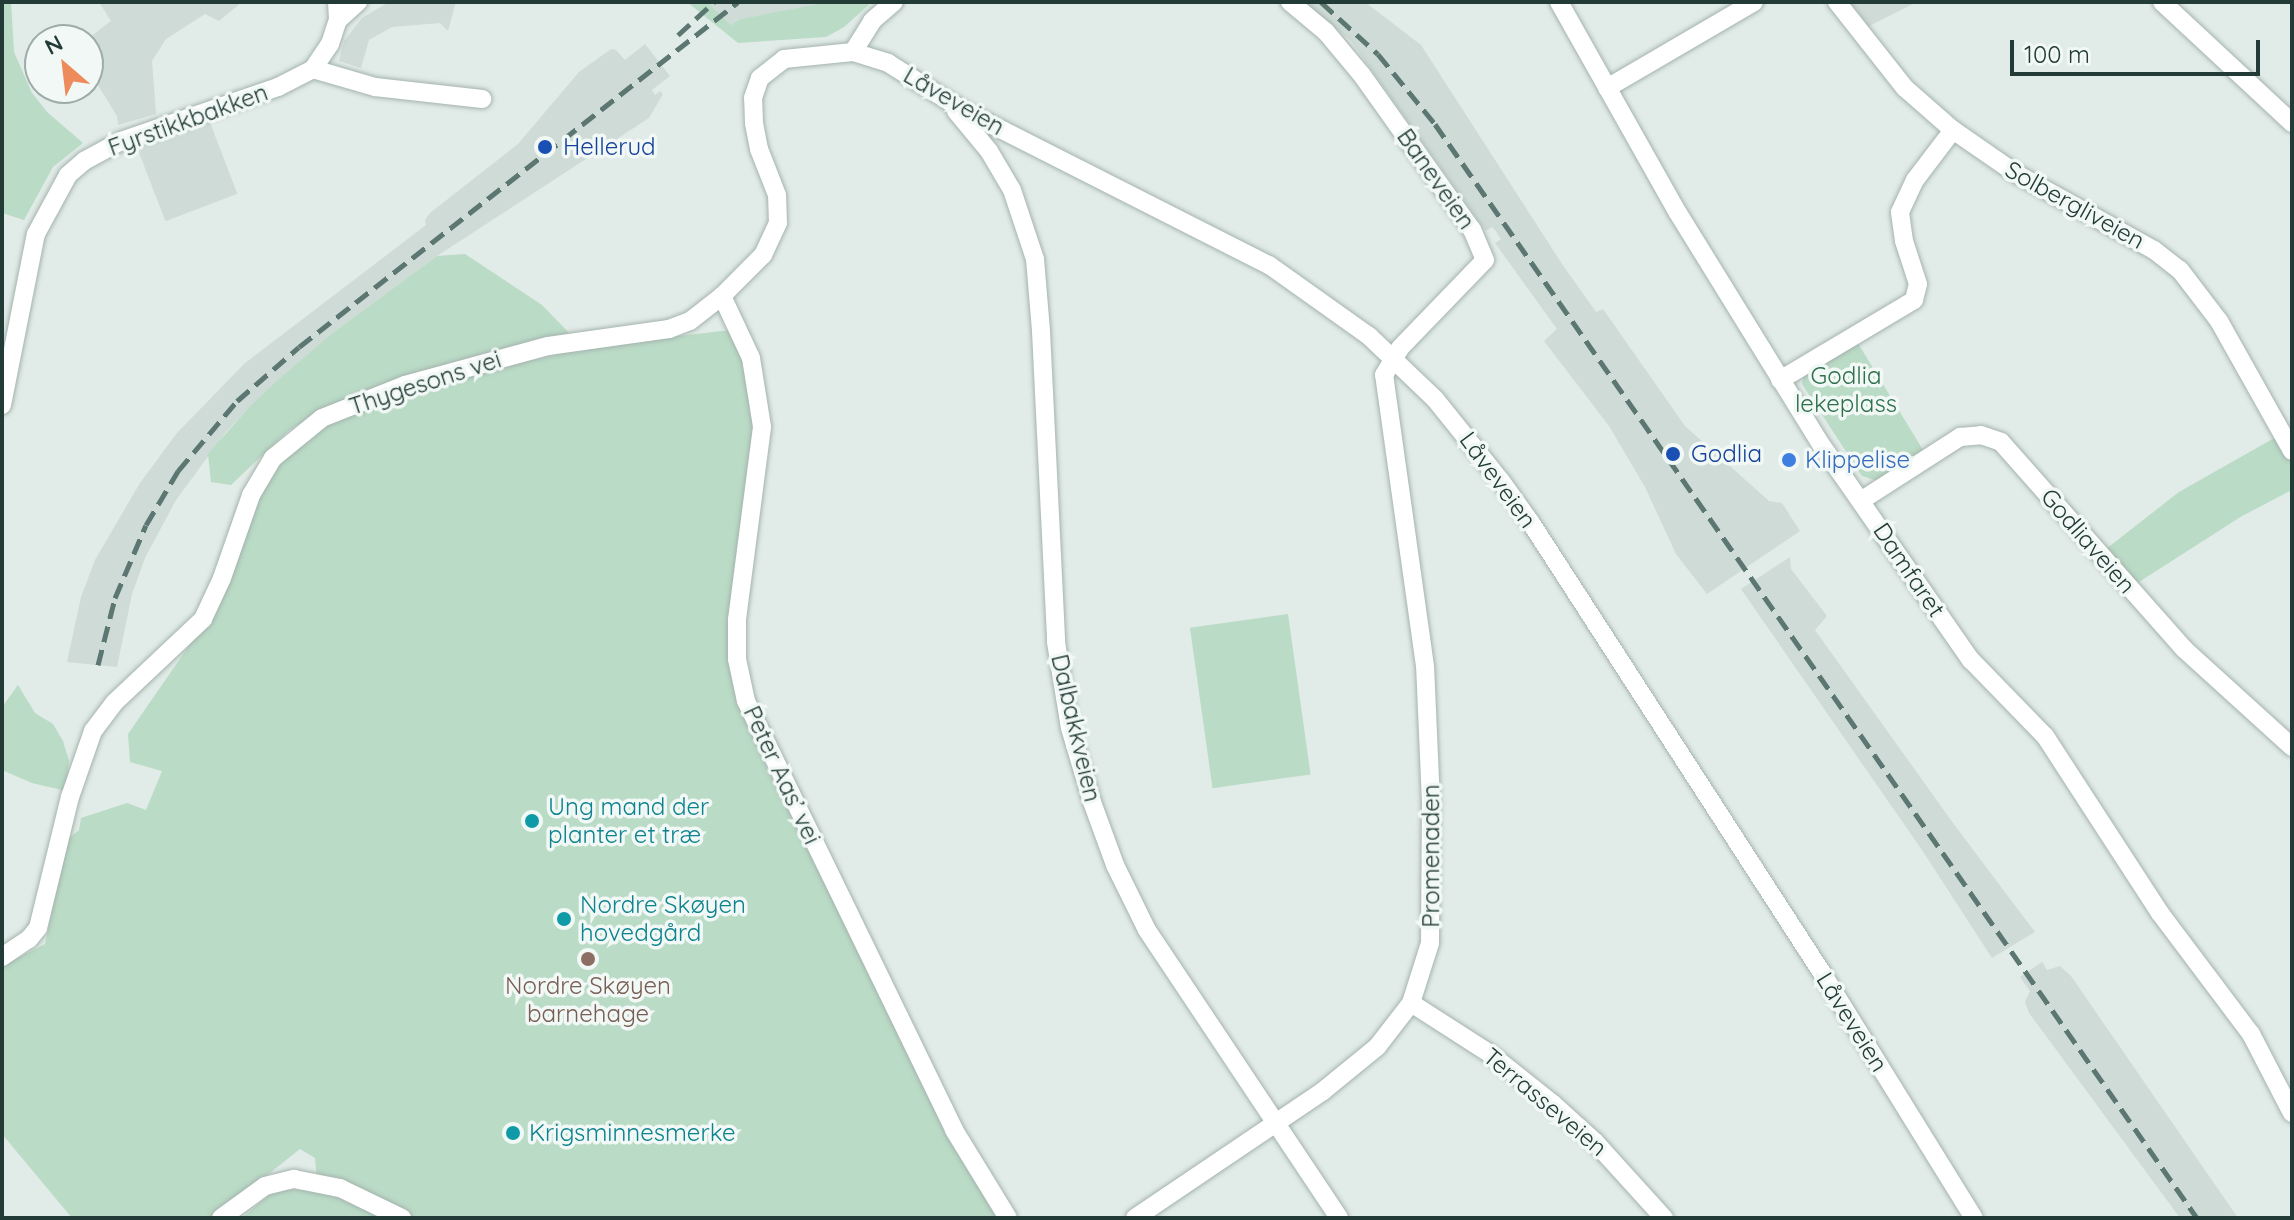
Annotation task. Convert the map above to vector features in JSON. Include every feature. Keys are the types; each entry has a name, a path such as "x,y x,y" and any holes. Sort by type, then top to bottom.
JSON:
{"street":[{"path":"358,2 338,11 330,44 313,69 375,87 482,99"},
{"path":"853,52 872,21 894,2"},
{"name":"Baneveien","path":"1290,2 1346,53 1418,152 1483,251 1482,266 1392,357"},
{"name":"Damfaret","path":"1559,2 1780,380 1971,660 2045,736 2160,913 2239,1016 2273,1072 2292,1113"},
{"path":"1607,88 1754,2"},
{"name":"Solbergliveien","path":"1837,2 1905,88 1953,130 2015,173 2154,250 2180,270 2219,321 2288,431 2292,451"},
{"path":"2162,2 2292,123"},
{"name":"Låveveien","path":"764,72 784,59 853,52 888,63 946,100 1269,265 1327,304 1392,357 1455,422 1531,523 1822,973 1974,1218"},
{"name":"Fyrstikkbakken","path":"2,405 36,234 68,175 84,161 121,141 278,87 313,69"},
{"name":"Thygesons vei","path":"2,957 29,939 38,928 70,797 93,731 115,702 203,619 222,578 240,522 260,476 290,441 322,418 405,385 548,346 669,329 690,321 722,296 763,255 778,223 777,195 759,149 754,123 754,88 764,72"},
{"name":"Dalbakkveien","path":"946,100 989,151 1012,190 1035,259 1041,315 1056,642 1070,728 1092,802 1115,865 1147,930 1339,1218"},
{"path":"1780,380 1914,300 1918,284 1904,241 1900,212 1915,180 1953,130"},
{"name":"Peter Aas’ vei","path":"722,296 751,358 762,427 737,620 737,659 746,701 947,1117 1008,1218"},
{"name":"Promenaden","path":"1135,1218 1357,1064 1395,1028 1411,1003 1430,943 1433,918 1429,729 1419,601 1384,383 1392,357"},
{"name":"Godliaveien","path":"1862,500 1960,437 1981,435 2001,442 2184,649 2292,747"},
{"name":"Terrasseveien","path":"1411,1003 1489,1053 1553,1104 1617,1164 1664,1218"},
{"path":"221,1218 265,1186 294,1179 319,1182 377,1203 402,1218"}],"shaded area":[{"path":"99,2 242,2 219,21 205,14 166,39 152,61 156,114 118,125 117,116 104,95 104,26 111,21"},
{"path":"389,2 455,2 455,5 448,31 440,23 392,27 369,40 361,68 339,61 344,41 362,18"},
{"path":"707,2 835,2 740,19 731,25"},
{"path":"1304,2 1365,2 1421,45 1596,312 1603,309 1685,426 1769,501 1782,503 1800,531 1707,594 1676,554 1645,487 1609,426 1544,341 1557,329 1495,243 1501,239 1495,230 1492,227 1486,231 1351,41"},
{"path":"1850,2 1917,2 1869,26"},
{"path":"645,44 670,76 652,90 655,95 660,91 663,94 649,118 437,256 330,335 249,407 226,432 176,500 145,558 132,594 117,667 67,662 81,597 95,560 140,483 177,433 244,364 426,225 425,220 430,213 518,144 579,72 611,49 625,60"},
{"path":"209,120 237,194 165,221 137,148"},
{"path":"1790,557 1791,569 1827,616 1815,630 2035,932 1992,958 1924,853 1741,589"},
{"path":"2042,962 2047,970 2060,966 2071,976 2238,1218 2180,1218 2029,1013 2025,1002 2030,991 2020,977"}],"green space":[{"path":"2,2 11,2 14,52 24,75 24,104 41,104 83,143 53,167 24,220 2,213"},
{"path":"687,2 707,2 731,25 740,19 830,2 872,2 844,27 826,37 738,43"},
{"path":"465,254 542,305 572,336 317,413 288,431 231,485 211,482 208,454 249,407 277,381 330,335 437,256"},
{"path":"731,330 744,364 755,436 739,699 760,754 869,973 998,1218 242,1218 269,1195 282,1189 318,1191 315,1158 300,1149 213,1218 72,1218 2,1134 2,966 45,944 67,840 79,830 81,818 127,803 146,810 162,771 130,762 128,734 211,614 250,512 271,473 323,424 389,399 468,375 599,345"},
{"name":"Godlia lekeplass","path":"1856,340 1923,450 1878,481 1862,476 1802,384 1804,375"},
{"path":"2292,428 2292,490 2242,516 2128,589 2097,556 2179,492"},
{"path":"1288,614 1311,774 1213,788 1190,628"},
{"path":"18,685 35,713 53,724 63,741 69,761 66,791 32,783 2,770 2,707"}],"railway":[{"path":"678,35 714,2"},
{"path":"98,665 115,598 146,525 178,471 237,401 299,347 738,2"},
{"path":"1321,2 1378,54 1435,124 2197,1218"}],"place":[{"name":"Hellerud","path":"545,147"},
{"name":"Godlia","path":"1673,454"},
{"name":"Klippelise","path":"1789,460"},
{"name":"Ung mand der planter et træ","path":"532,821"},
{"name":"Nordre Skøyen hovedgård","path":"564,919"},
{"name":"Nordre Skøyen barnehage","path":"588,959"},
{"name":"Krigsminnesmerke","path":"513,1133"}]}
